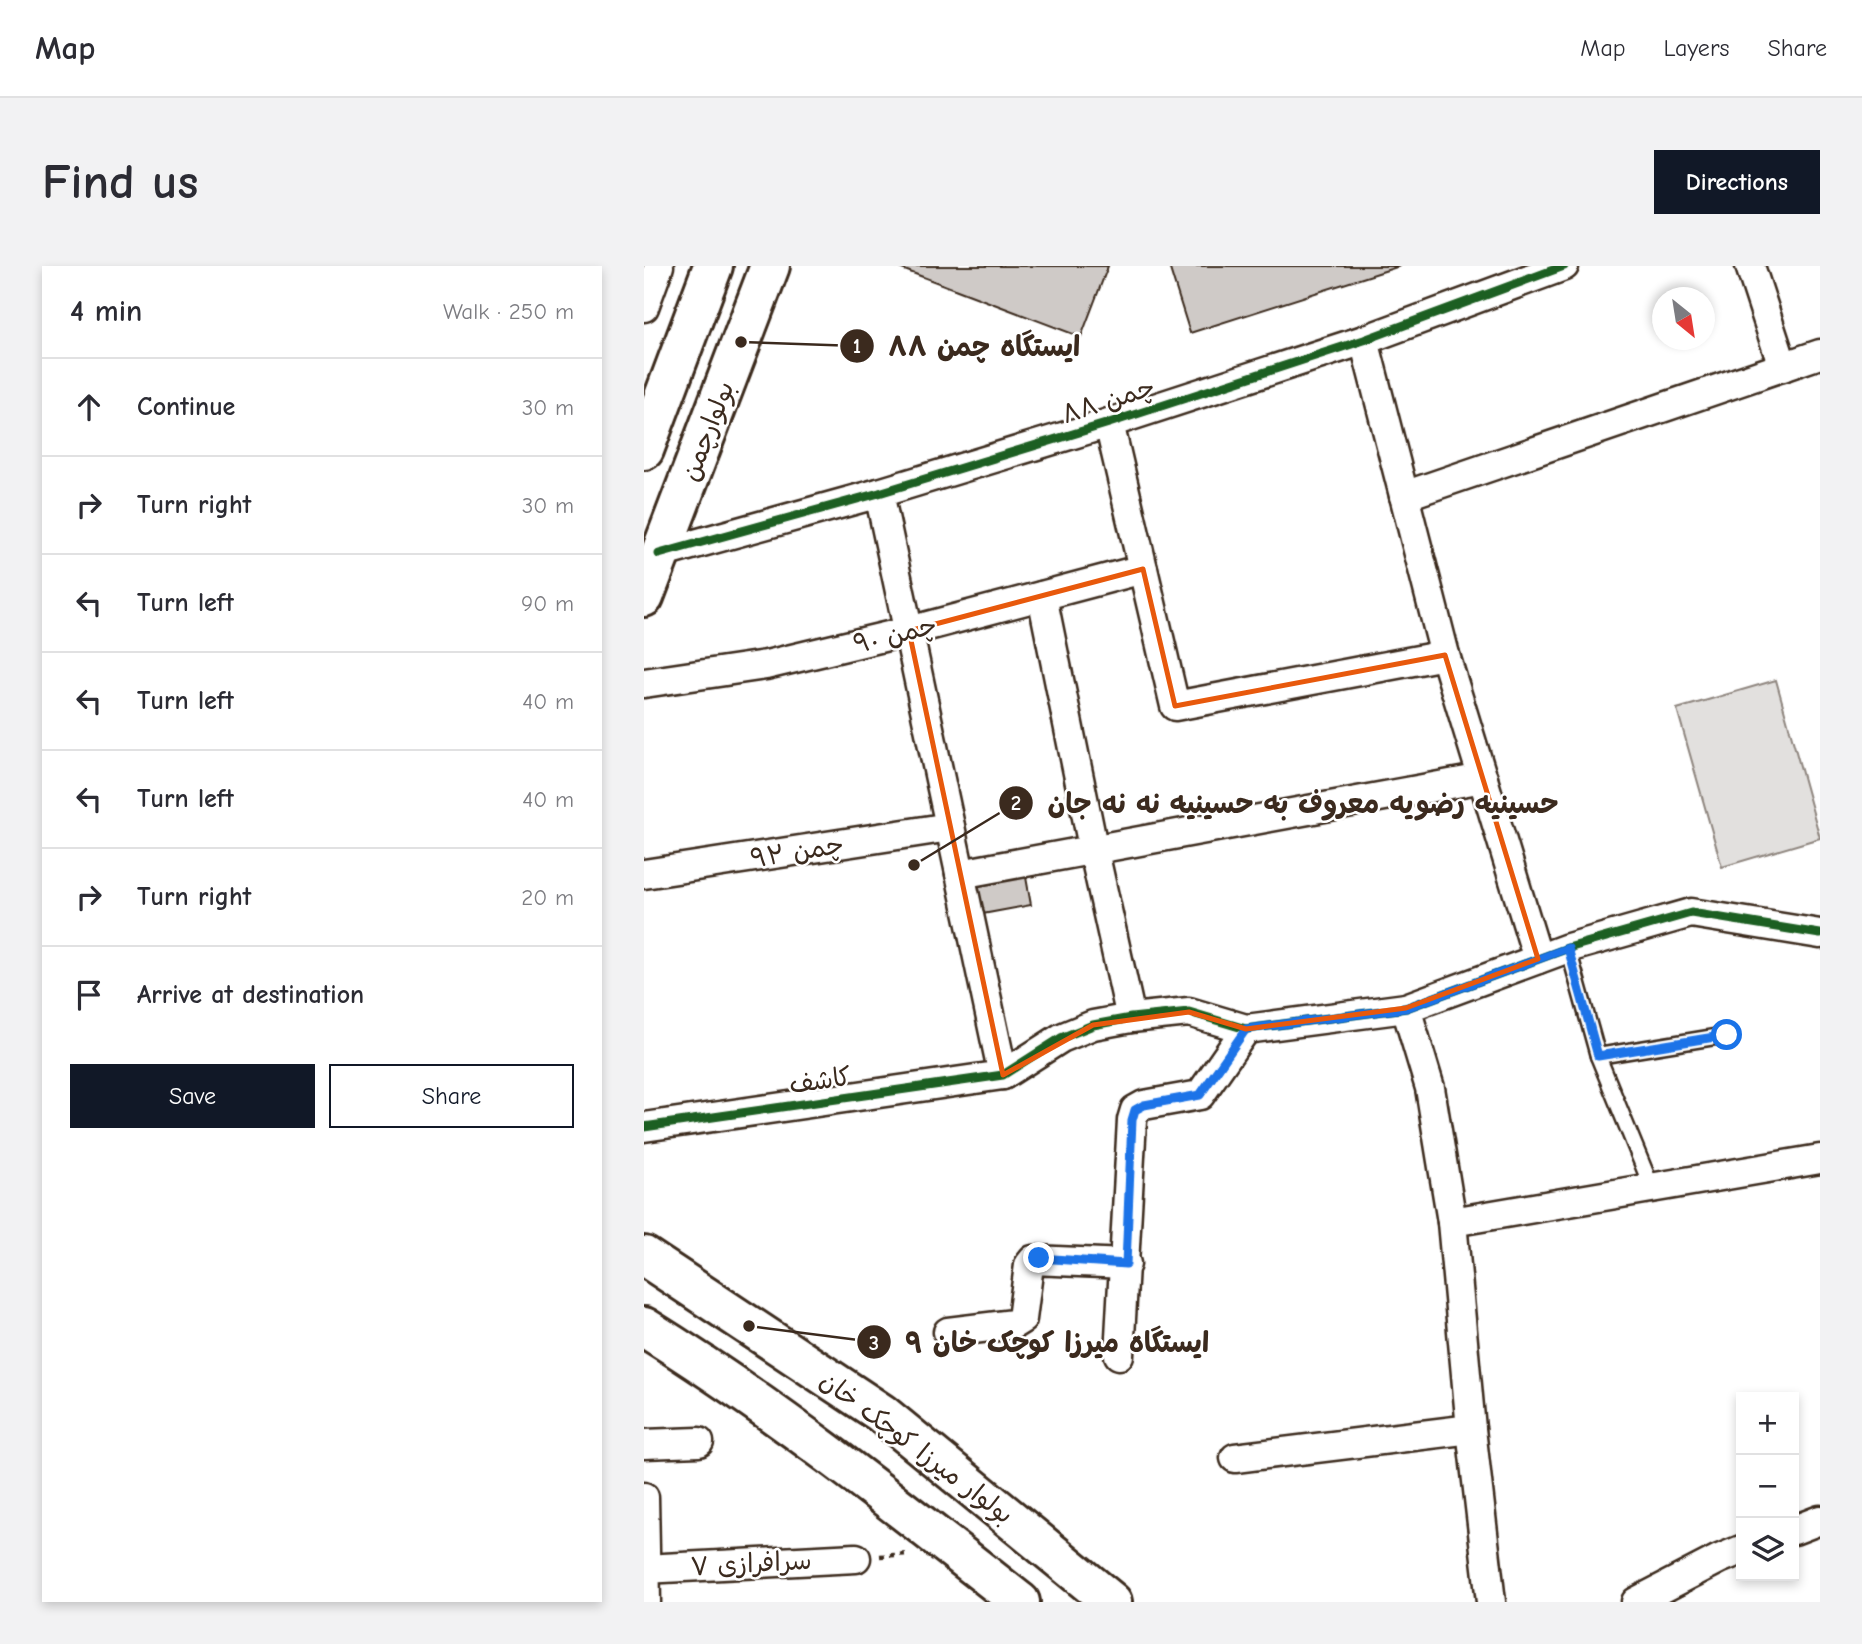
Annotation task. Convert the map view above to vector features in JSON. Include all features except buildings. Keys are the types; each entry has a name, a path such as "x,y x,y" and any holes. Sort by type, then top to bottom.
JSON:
{"main road":[{"name":"بولوارچمن","path":"644,450 713,266"},
{"name":"بولوارچمن","path":"644,597 770,266"},
{"name":"بولوار میرزا کوچک خان","path":"644,1256 881,1413 1102,1599"},
{"path":"644,1327 842,1461 1020,1602"}],"street":[{"path":"644,307 659,266"},
{"name":"چمن ۸۸","path":"659,554 879,493 1109,423 1364,340 1564,266"},
{"path":"1750,266 1783,367"},
{"path":"1364,340 1445,654 1538,959"},
{"path":"1404,496 1820,354"},
{"path":"1109,423 1175,706 1445,654"},
{"path":"879,493 1003,1075 1062,1038 1093,1025 1189,1012 1246,1029 1406,1008 1568,948 1690,913 1820,934"},
{"name":"چمن ۹۰","path":"644,683 766,666 1143,569"},
{"path":"1042,596 1093,848 1131,1018"},
{"path":"960,874 1483,778"},
{"name":"چمن ۹۲","path":"644,874 950,827"},
{"path":"1406,1008 1430,1088 1452,1222 1471,1429 1491,1602"},
{"path":"1119,1355 1132,1120 1135,1110 1144,1105 1200,1095 1246,1029"},
{"name":"کاشف","path":"644,1127 1003,1075"},
{"path":"1452,1222 1820,1159"},
{"path":"948,1332 1014,1324 1021,1319 1032,1260 1039,1258 1126,1264"},
{"path":"1235,1458 1471,1429"},
{"path":"644,1444 699,1442"},
{"path":"644,1497 646,1602"},
{"path":"1799,1528 1820,1520"},
{"path":"1636,1602 1736,1552"},
{"name":"سرافرازی ۷","path":"645,1569 856,1558"}],"lane":[{"path":"1568,948 1598,1056 1652,1188"},
{"path":"1598,1056 1727,1035"}],"highlighted area":[{"path":"1143,569 1175,706 1445,655 1538,959 1406,1008 1246,1029 1189,1012 1093,1025 1003,1075 909,631"}],"shaded area":[{"path":"1776,680 1820,838 1722,867 1677,709"}],"cycle path":[{"path":"659,554 879,493 1109,423 1364,340 1564,266"},
{"path":"644,1127 1003,1075 1061,1038 1093,1025 1131,1018 1189,1012 1246,1029 1406,1008 1568,948 1691,913 1820,934"}],"place":[{"name":"ایستگاه چمن ۸۸","path":"741,342"},
{"name":"حسینیه رضویه معروف به حسینیه نه نه جان","path":"914,865"},
{"name":"ایستگاه میرزا کوچک خان ۹","path":"749,1326"}],"route":[{"path":"1039,1258 1126,1264 1132,1120 1135,1110 1144,1105 1200,1095 1246,1029 1406,1008 1568,948 1598,1056 1727,1035"}]}
